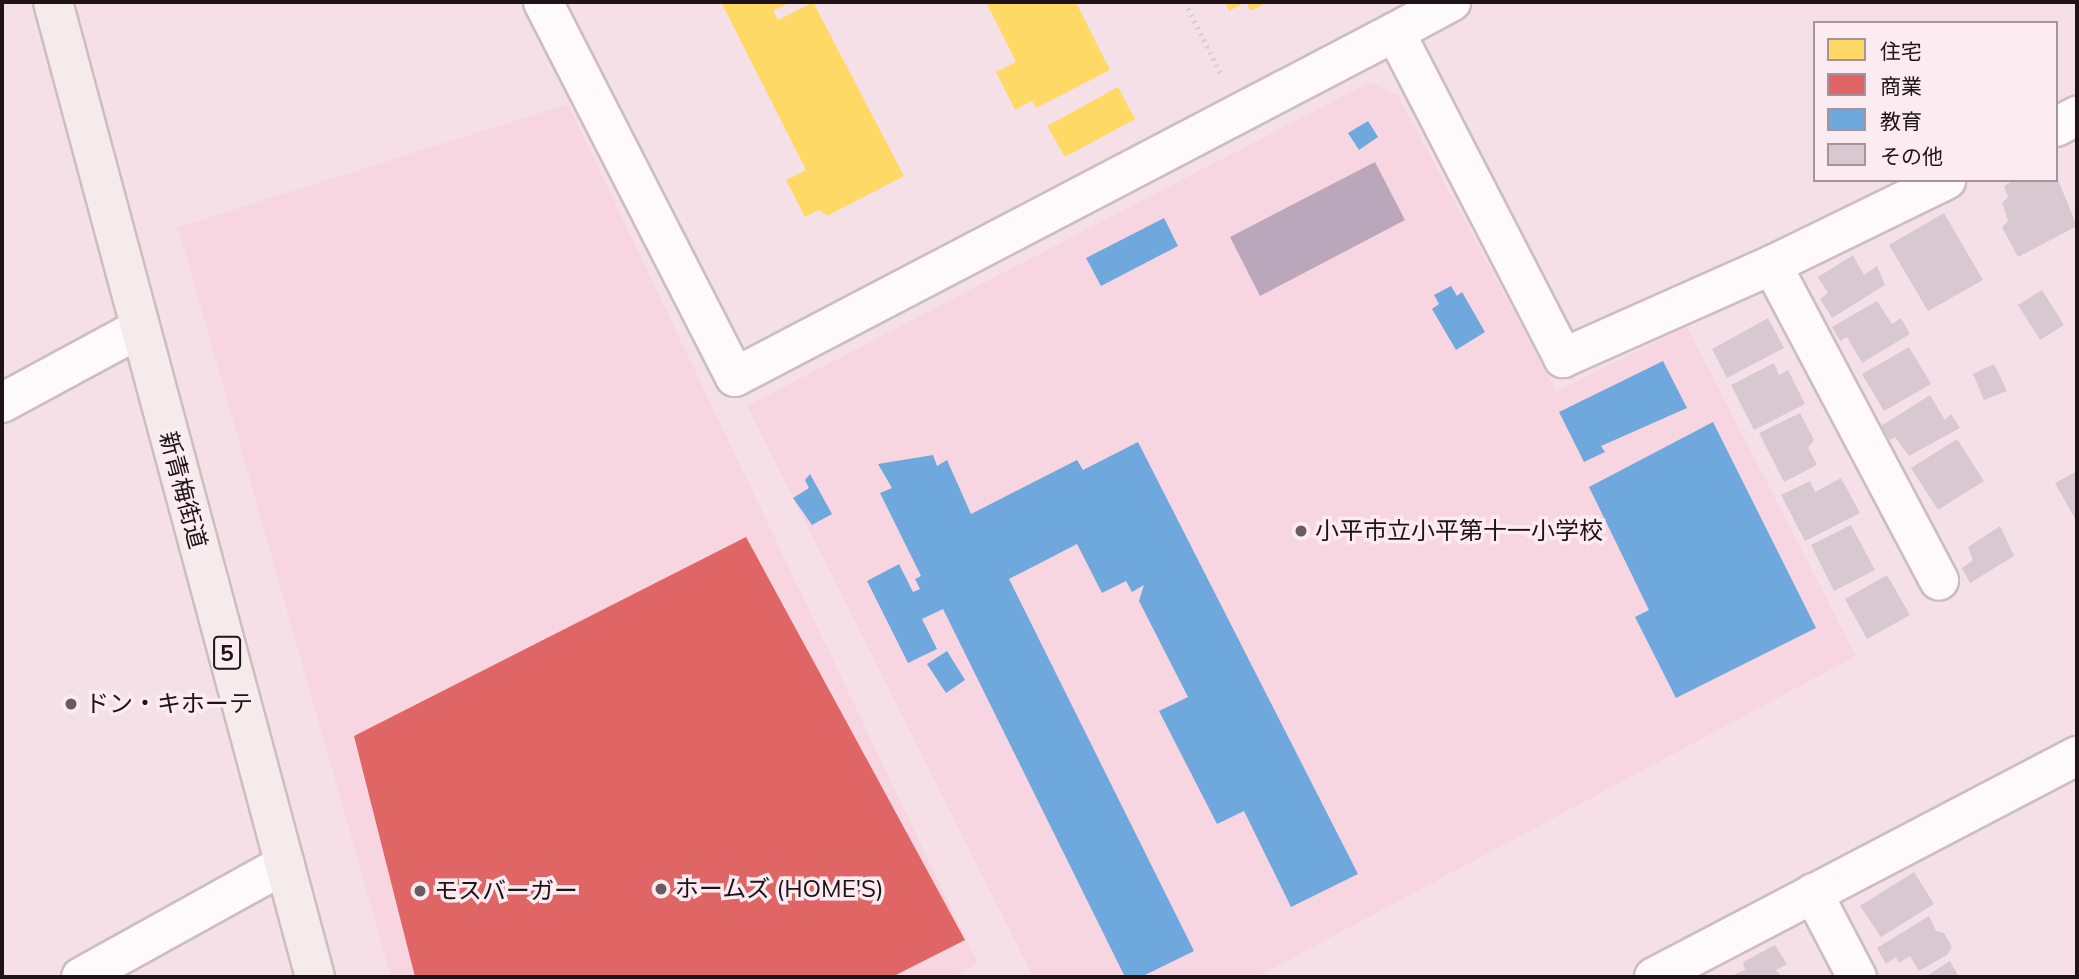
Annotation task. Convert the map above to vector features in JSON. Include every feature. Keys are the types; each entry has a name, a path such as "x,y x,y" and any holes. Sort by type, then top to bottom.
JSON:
{"main road":[{"name":"新青梅街道","path":"53,2 139,329 316,977"}],"street":[{"path":"543,2 735,377 1451,2"},
{"path":"1395,32 1563,358 1772,265 1942,182"},
{"path":"2058,126 2077,116"},
{"path":"1772,265 1939,580"},
{"path":"2,402 139,329"},
{"path":"1654,977 2077,756"},
{"path":"81,977 285,864"},
{"path":"1813,893 1857,977"}],"path":[{"path":"1185,2 1240,112"}],"shaded area":[{"name":"小平市立小平第十一小学校","path":"1370,82 1398,96 1556,391 1687,327 1856,656 1257,977 1033,977 747,406"},
{"path":"568,104 978,964 952,977 391,977 178,227"},
{"path":"1375,162 1405,220 1260,296 1230,237"}],"building: 住宅":[{"path":"721,2 791,2 773,11 778,20 813,2 904,176 827,216 819,210 805,217 786,180 806,170"},
{"path":"986,2 1076,2 1110,70 1036,108 1032,101 1015,110 996,72 1016,62"},
{"path":"1225,2 1246,2 1229,11"},
{"path":"1246,2 1268,2 1251,11"},
{"path":"1118,87 1135,119 1065,157 1047,126"}],"building: 商業":[{"path":"746,537 965,940 892,977 415,977 354,736"}],"building: 教育":[{"path":"1368,121 1378,137 1359,150 1348,133"},
{"path":"1164,218 1178,246 1101,286 1086,258"},
{"path":"1451,286 1457,296 1462,292 1485,332 1456,350 1432,309 1439,304 1434,295"},
{"path":"1663,361 1687,408 1601,446 1605,452 1584,462 1559,412"},
{"path":"1713,422 1816,628 1676,698 1635,617 1649,610 1589,487"},
{"path":"1138,442 1358,874 1291,907 1244,811 1217,824 1159,711 1188,697 1139,601 1144,585 1132,592 1126,581 1102,593 1077,544 1009,579 1194,951 1141,977 1125,977 943,609 922,619 937,649 908,663 867,581 899,564 913,592 920,589 915,579 921,576 880,493 892,488 878,464 933,455 937,466 947,460 971,514 1077,460 1083,470"},
{"path":"810,474 832,514 812,525 793,498 809,488 805,480"},
{"path":"947,651 965,680 946,693 927,664"}],"building: その他":[{"path":"2058,180 2077,226 2018,257 2002,227 2008,221 2002,203 2008,197 2004,186 2011,182"},
{"path":"1944,213 1983,280 1928,311 1889,245"},
{"path":"1853,255 1864,275 1877,266 1885,285 1832,318 1820,299 1828,293 1818,277"},
{"path":"2042,290 2064,325 2040,340 2018,305"},
{"path":"1877,301 1892,324 1901,318 1910,334 1862,363 1847,337 1840,341 1832,327"},
{"path":"1768,318 1784,348 1727,378 1712,349"},
{"path":"1909,347 1931,384 1884,411 1862,374"},
{"path":"1774,363 1779,375 1788,370 1805,404 1754,430 1731,385"},
{"path":"1994,364 2007,391 1984,400 1973,374"},
{"path":"1930,395 1945,420 1951,414 1960,428 1909,456 1895,437 1890,440 1881,426"},
{"path":"1800,413 1814,440 1808,448 1817,465 1784,482 1759,433"},
{"path":"1957,439 1984,481 1938,510 1911,468"},
{"path":"2077,471 2077,522 2055,483"},
{"path":"1841,478 1860,513 1805,541 1781,495 1810,481 1815,492"},
{"path":"1851,525 1875,570 1834,591 1811,545"},
{"path":"2000,526 2014,556 1970,583 1962,568 1973,560 1968,547"},
{"path":"1887,575 1910,615 1867,639 1845,599"},
{"path":"1914,872 1934,904 1881,937 1860,906"},
{"path":"1929,916 1936,931 1944,933 1952,947 1947,955 1919,971 1910,956 1899,963 1896,957 1886,964 1877,948"},
{"path":"1775,945 1787,964 1776,970 1782,977 1729,977 1745,970 1743,962"},
{"path":"1950,961 1959,977 1925,977"}],"place":[{"name":"小平市立小平第十一小学校","path":"1301,531"},
{"name":"ドン・キホーテ","path":"71,704"},
{"name":"ホームズ (HOME'S)","path":"661,889"},
{"name":"モスバーガー","path":"420,891"}]}
